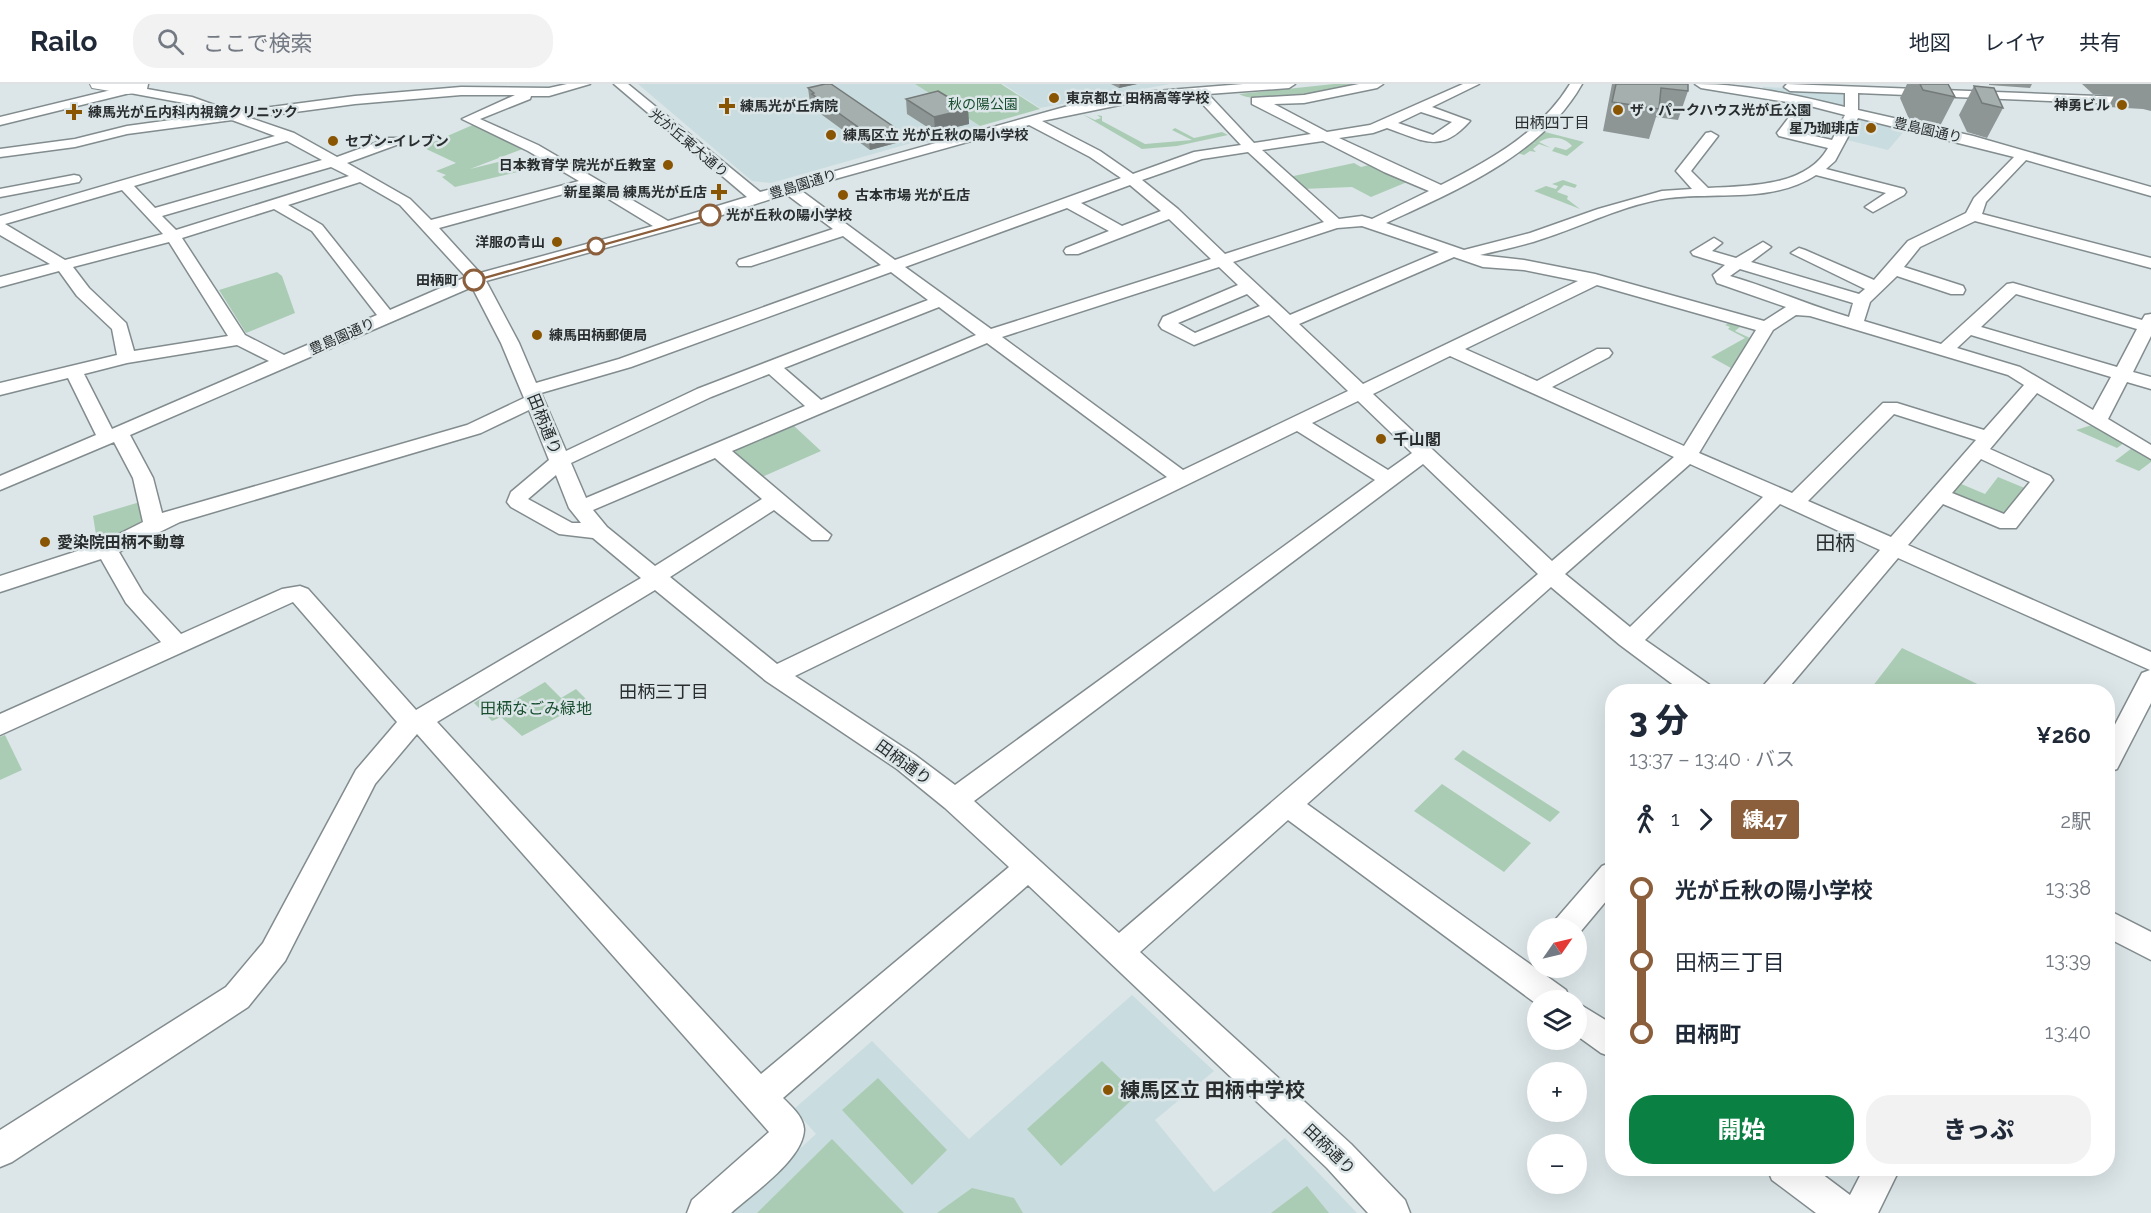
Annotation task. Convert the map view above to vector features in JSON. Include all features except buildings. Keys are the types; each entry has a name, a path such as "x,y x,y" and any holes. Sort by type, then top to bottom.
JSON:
{"main road":[{"path":"98,84 130,86"}],"street":[{"path":"0,121 130,86 151,84"},
{"path":"0,193 75,161 128,130 443,89 549,92 584,84"},
{"name":"光が丘東大通り","path":"621,84 758,198"},
{"name":"豊島園通り","path":"0,484 476,279 666,227 788,188 1030,120 1110,101 1289,84"},
{"path":"1200,94 1257,100 1304,99 1377,84"},
{"path":"0,584 107,549 172,517 469,431 533,395 1198,155 1374,129 1473,84"},
{"path":"1373,224 1492,164 1549,120 1571,98 1576,84"},
{"name":"豊島園通り","path":"1701,84 1750,86 1807,102 1960,137 2151,192"},
{"path":"2092,85 2150,102"},
{"name":"田柄通り","path":"130,86 187,100 289,136 401,199 455,253 476,279 498,319 533,395 579,508 599,532 775,675 906,762 955,800 1344,1162 1392,1213"},
{"path":"1750,86 2150,102"},
{"path":"1287,323 1457,254 1536,236 1603,212 1658,196 1777,187 1795,182 1828,161 1853,113 1851,89"},
{"path":"534,92 469,119 533,148 666,227"},
{"path":"1938,92 1960,137"},
{"path":"1200,94 1250,146 1335,224"},
{"path":"1257,100 1389,169 1441,191"},
{"path":"1807,102 1784,133 1835,145"},
{"path":"1386,123 1434,140 1463,121 1420,108"},
{"path":"1030,120 1095,154 1132,179 1173,212 1552,575 1628,639 1691,684"},
{"path":"0,221 289,136"},
{"path":"1706,193 1683,171 1711,136"},
{"path":"152,214 333,162 394,141"},
{"path":"0,153 75,161"},
{"path":"1973,216 1979,201 2023,155"},
{"path":"74,200 75,161"},
{"path":"1815,170 1899,192 1873,207"},
{"path":"0,282 173,236 362,177"},
{"path":"427,226 593,182"},
{"path":"125,185 173,236 239,339 284,362"},
{"path":"788,188 1182,479"},
{"path":"1068,202 1121,232"},
{"path":"278,204 317,228 387,317"},
{"path":"1072,251 1173,212"},
{"path":"1856,324 1862,300 1917,242 1973,216 2151,263"},
{"path":"579,508 988,336 1335,224 1362,221 1483,262 1524,265 1594,279 1766,327"},
{"path":"0,228 63,265 83,292 120,327 128,358"},
{"path":"745,263 844,230"},
{"path":"1763,247 1721,275 1723,279 1781,297 1805,310 1946,349 2014,371 2036,382 2151,453"},
{"path":"1694,268 1714,249 1737,263 1862,300"},
{"path":"1799,253 1875,287"},
{"path":"1893,269 1958,290"},
{"path":"775,675 1594,279"},
{"path":"1250,287 1169,321 1168,325 1194,340 1271,308"},
{"path":"1946,349 1966,328 2013,288 2149,325 2098,420"},
{"path":"599,532 567,529 518,502 518,497 560,461 704,393 940,301"},
{"path":"1118,952 1688,455 1766,327 1793,310 1805,310"},
{"path":"1966,328 2151,383"},
{"path":"0,389 128,358 239,339"},
{"path":"1450,350 2151,662"},
{"path":"1537,388 1604,353"},
{"path":"772,367 819,408"},
{"path":"74,372 113,436 143,478 155,526"},
{"path":"1777,684 2036,382"},
{"path":"1628,639 1638,633 1890,407 1981,444 2043,480 2008,523 1938,495"},
{"path":"1298,423 1389,480"},
{"path":"718,450 775,500 820,535"},
{"path":"955,800 1425,453"},
{"path":"0,1150 237,997 274,952 365,777 401,734 416,721 655,578 775,500"},
{"path":"107,549 134,598 177,645"},
{"path":"0,725 158,656 177,645 290,594 300,594 403,714 427,728 787,1127 784,1142 705,1213"},
{"path":"2115,748 2151,679"},
{"path":"1288,805 1527,967"},
{"path":"760,1096 1028,868"},
{"path":"1575,918 1605,882"},
{"path":"2115,927 2151,947"},
{"path":"1537,978 1547,990"},
{"path":"1587,1024 1605,1037"},
{"path":"1795,1176 1845,1213"},
{"path":"1859,1213 1879,1176"}],"shaded area":[{"name":"練馬区立 光が丘秋の陽小学校","path":"638,84 915,84 980,126 981,130 930,144 922,140 771,183 752,181"},
{"name":"東京都立 田柄高等学校","path":"1003,84 1170,84 1040,108"},
{"path":"1763,87 1844,90 1847,91 1849,108 1761,90"},
{"path":"1857,117 1906,129 1888,150 1843,139"},
{"name":"練馬区立 田柄中学校","path":"1132,995 1214,1071 1155,1120 1214,1192 1285,1138 1357,1213 730,1213 816,1134 794,1109 872,1041 969,1139"}],"green space":[{"name":"秋の陽公園","path":"915,84 1001,84 1040,109 980,126"},
{"path":"1334,84 1365,84 1282,98 1250,98 1239,94"},
{"path":"1082,114 1095,120 1101,118 1097,115 1102,116 1102,121 1145,144 1192,140 1172,130 1175,128 1194,138 1222,132 1228,135 1177,146 1142,149"},
{"path":"475,124 528,147 470,169 510,159 522,171 455,187 442,177 446,175 436,171 456,163 422,147"},
{"path":"1541,131 1584,142 1567,156 1552,151 1555,147 1566,150 1572,146 1562,139 1553,138 1539,142 1551,148 1539,144 1533,149 1536,152 1530,151 1524,155 1514,152 1528,141 1536,144 1529,140"},
{"path":"1354,163 1361,167 1369,165 1376,168 1381,167 1412,180 1371,197 1352,187 1302,189 1289,177"},
{"path":"1563,180 1577,185 1575,188 1564,185 1557,192 1568,196 1567,199 1580,209 1534,191 1546,186 1556,189 1558,186 1552,184"},
{"path":"277,272 282,276 295,313 246,333 219,290"},
{"path":"1729,323 1740,327 1735,331 1750,338 1731,368 1711,357 1745,338 1728,329 1730,327 1725,325"},
{"path":"2095,424 2125,442 2117,448 2076,430"},
{"path":"793,425 821,451 760,478 734,455 737,449"},
{"path":"2132,448 2151,458 2151,462 2139,471 2115,461"},
{"path":"1998,477 2027,489 2006,515 1951,493 1959,483 1985,494"},
{"path":"140,502 145,527 98,547 93,516"},
{"path":"1902,648 1977,684 1874,684"},
{"name":"田柄なごみ緑地","path":"545,682 561,698 576,689 588,701 522,736 501,717 492,721 474,703 480,699 494,712"},
{"path":"5,735 22,770 0,780 0,737"},
{"path":"1463,750 1560,812 1550,822 1454,759"},
{"path":"1442,784 1531,843 1504,872 1414,811"},
{"path":"1102,1061 1137,1095 1061,1166 1027,1129"},
{"path":"878,1078 947,1150 912,1185 842,1110"},
{"path":"832,1139 904,1213 757,1213"},
{"path":"1307,1186 1329,1213 1271,1213"},
{"path":"972,1188 1014,1198 1023,1213 937,1213"}],"bus line":[{"name":"練47","path":"474,280 710,215"}],"place":[{"name":"東京都立 田柄高等学校","path":"1054,98"},
{"name":"神勇ビル","path":"2122,105"},
{"name":"練馬光が丘病院","path":"727,106"},
{"name":"ザ・パークハウス光が丘公園","path":"1618,110"},
{"name":"練馬光が丘内科内視鏡クリニック","path":"74,112"},
{"name":"星乃珈琲店","path":"1871,128"},
{"name":"練馬区立 光が丘秋の陽小学校","path":"831,135"},
{"name":"セブン-イレブン","path":"333,141"},
{"name":"日本教育学 院光が丘教室","path":"668,165"},
{"name":"新星薬局 練馬光が丘店","path":"719,192"},
{"name":"古本市場 光が丘店","path":"843,195"},
{"name":"光が丘秋の陽小学校","path":"710,215"},
{"name":"洋服の青山","path":"557,242"},
{"name":"田柄町","path":"474,280"},
{"name":"練馬田柄郵便局","path":"537,335"},
{"name":"千山閣","path":"1381,439"},
{"name":"愛染院田柄不動尊","path":"45,542"},
{"name":"練馬区立 田柄中学校","path":"1108,1090"}],"district":[{"name":"田柄四丁目","path":"1552,123"},
{"name":"田柄","path":"1835,543"},
{"name":"田柄三丁目","path":"664,692"}]}
